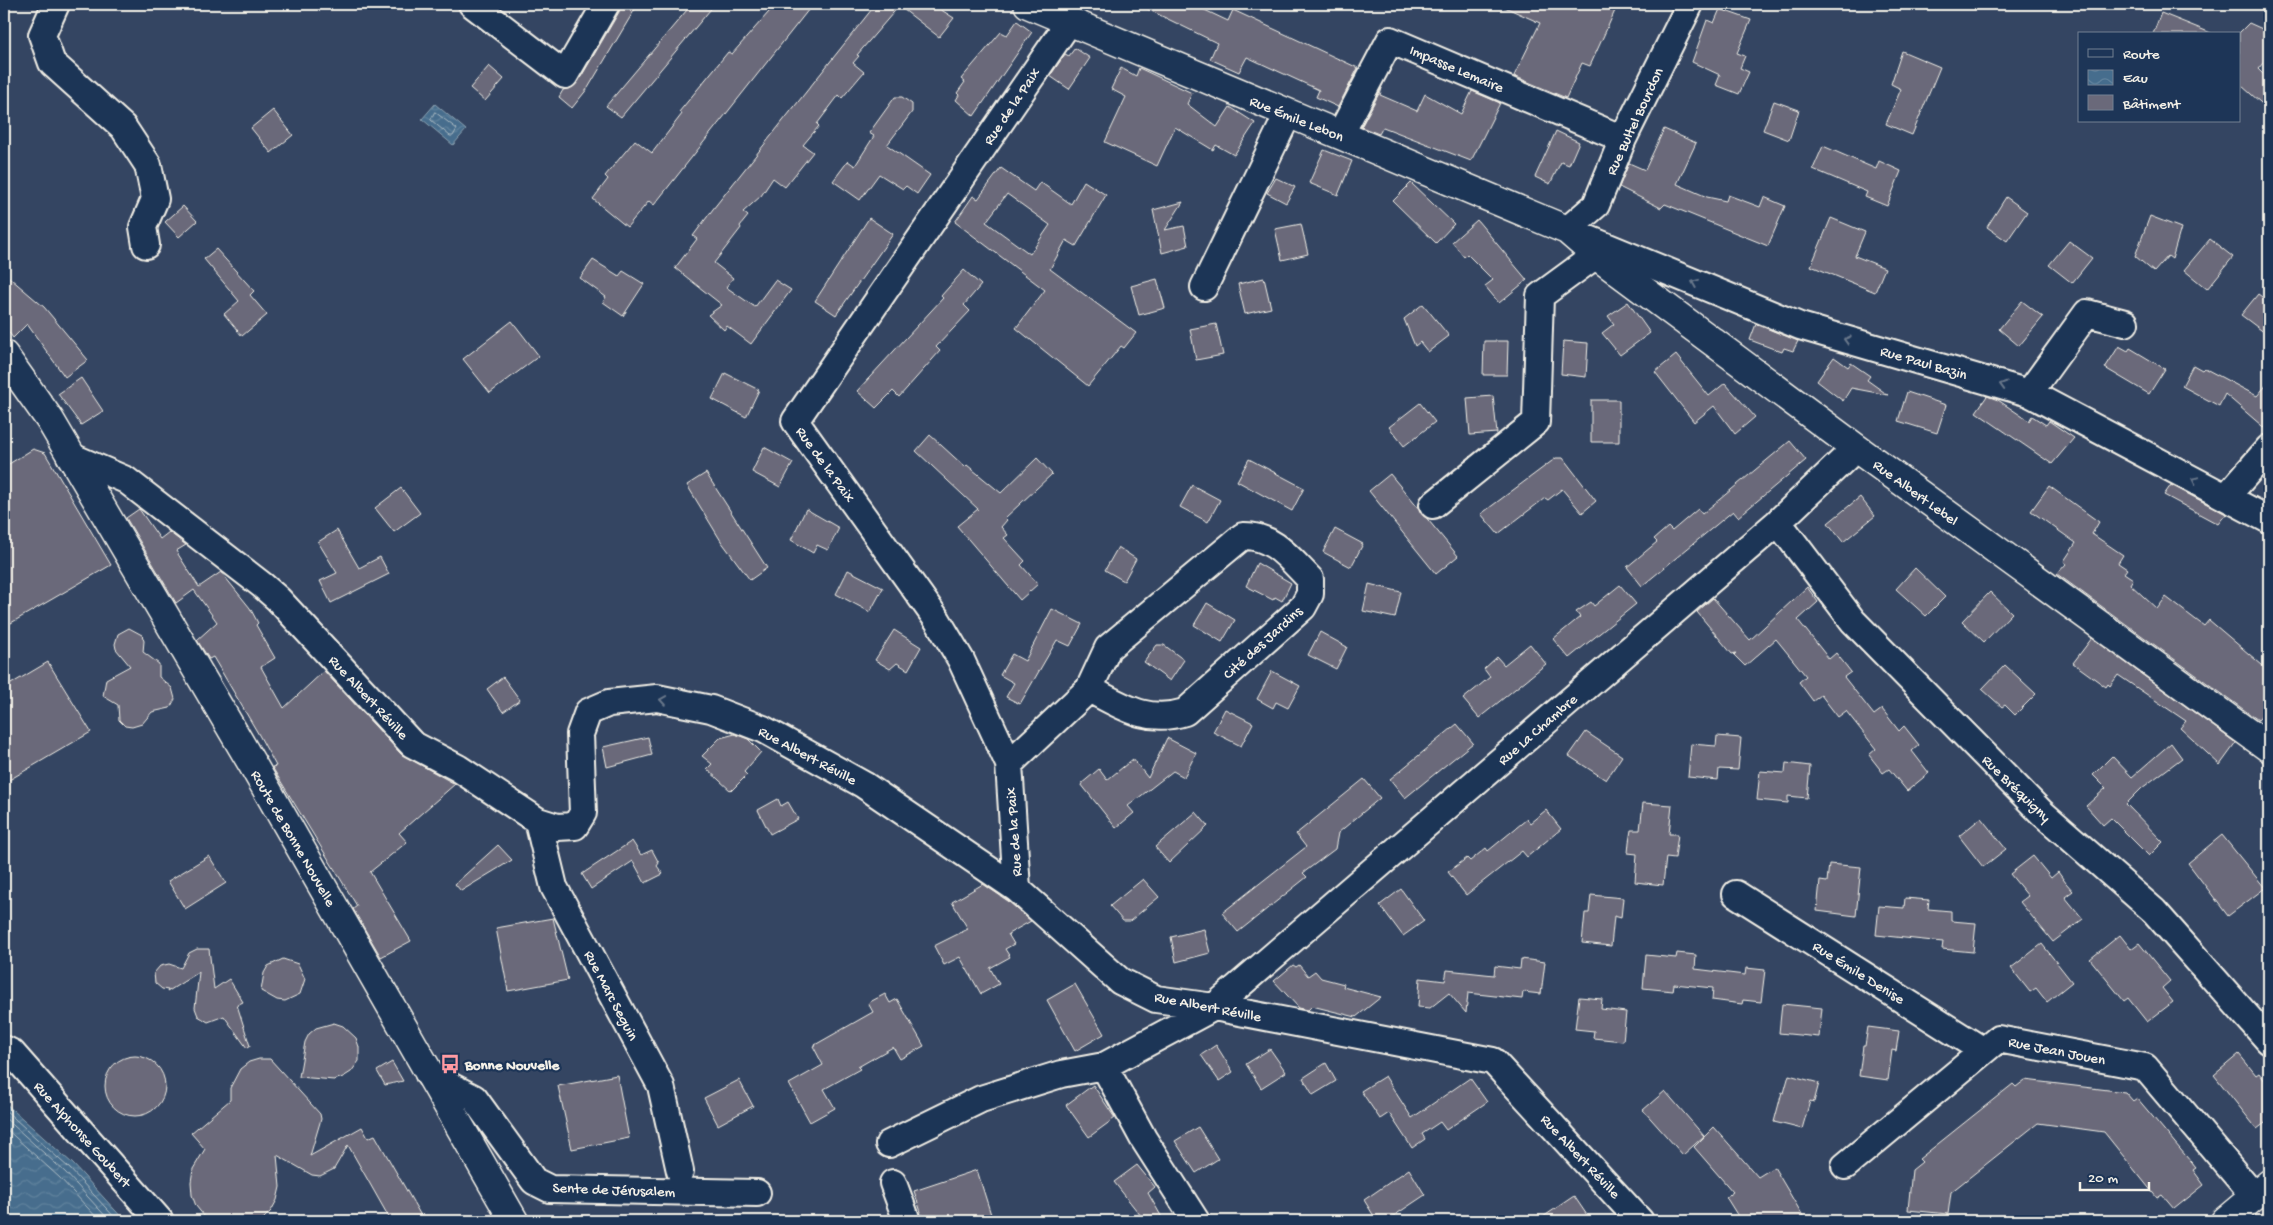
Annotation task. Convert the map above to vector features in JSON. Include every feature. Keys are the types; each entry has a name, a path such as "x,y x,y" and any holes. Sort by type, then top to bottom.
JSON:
{"street":[{"path":"56,4 42,35 52,63 123,128 148,165 155,199 143,227 146,245"},
{"path":"472,4 564,76 606,4"},
{"name":"Rue Émile Lebon","path":"1028,4 1567,230"},
{"name":"Rue Bultel Bourdon","path":"1567,230 1596,205 1624,139 1690,4"},
{"name":"Rue de la Paix","path":"1017,889 1009,764 961,660 938,621 795,421 1069,22"},
{"name":"Impasse Lemaire","path":"1340,136 1390,40 1624,139"},
{"path":"1204,287 1288,114"},
{"name":"Rue Albert Lebel","path":"1567,230 1596,255 1856,448 2269,748"},
{"name":"Rue Paul Bazin","path":"1567,230 1800,326 2029,393 2151,459 2227,496 2269,520"},
{"path":"1433,504 1536,422 1540,296 1596,255"},
{"path":"2029,393 2087,313 2125,323"},
{"name":"Route de Bonne Nouvelle","path":"4,355 50,420 254,767 514,1221"},
{"name":"Rue La Chambre","path":"1214,1007 1778,522 1856,448"},
{"path":"2227,496 2269,448"},
{"name":"Rue Albert Réville","path":"70,456 126,480 262,585 278,599 412,744 458,768 538,821 557,827 575,826 583,813 580,734 588,712 609,703 657,698 711,709 763,729 864,785 1017,889 1120,981 1156,999 1214,1007 1493,1061 1640,1221"},
{"name":"Rue Bréquigny","path":"1778,522 1853,621 2041,812 2154,912 2265,1028"},
{"name":"Cité des Jardins","path":"1009,764 1089,689 1108,648 1243,536 1256,536 1274,543 1310,579 1310,594 1303,607 1185,712 1169,717 1155,717 1137,713 1089,689"},
{"name":"Rue Marc Seguin","path":"538,821 554,887 660,1086 680,1171"},
{"name":"Rue Émile Denise","path":"1736,894 1982,1050"},
{"path":"889,1144 981,1099 1061,1074 1104,1066 1214,1007"},
{"name":"Rue Jean Jouen","path":"1846,1166 1982,1050 1998,1039 2145,1067 2262,1190"},
{"name":"Rue Alphonse Goubert","path":"4,1049 12,1053 160,1221"},
{"path":"1104,1066 1143,1138 1196,1221"},
{"name":"Sente de Jérusalem","path":"429,1075 474,1098 534,1181 550,1189 758,1193"},
{"path":"893,1183 907,1221"},
{"path":"2225,1221 2262,1190"}],"water":[{"path":"435,104 466,130 453,145 422,119"},
{"path":"4,1102 73,1164 125,1221 4,1221"}],"building":[{"path":"621,4 638,4 588,88 572,108 559,97 563,90 571,88 578,82 619,12"},
{"path":"692,4 715,4 621,117 606,106"},
{"path":"776,4 813,4 654,205 649,201 627,227 593,199 608,179 605,176 635,140 652,153 682,114 679,112 728,52 732,54"},
{"path":"876,4 932,4 954,18 939,37 899,6 857,55 859,56 853,63 864,72 842,98 839,95 817,124 819,126 803,145 813,152 785,187 773,178 761,196 743,212 748,216 714,263 733,278 726,287 755,307 775,280 791,290 751,344 727,326 724,330 708,315 722,305 675,268 697,239 693,236 713,209"},
{"path":"1137,4 1192,4 1228,21 1233,10 1358,68 1338,107 1316,97 1319,90 1247,57 1239,72 1210,59 1217,43"},
{"path":"1498,4 1618,4 1590,66 1582,63 1566,98 1514,76 1540,23"},
{"path":"1720,9 1751,20 1737,53 1745,56 1740,68 1749,72 1739,94 1716,85 1720,75 1692,62 1707,20 1714,23"},
{"path":"2161,13 2208,32 2154,32"},
{"path":"1017,21 1032,32 974,116 956,100 959,95 957,93 965,82 961,79 1001,32 1007,35"},
{"path":"2249,23 2269,32 2269,56 2258,69 2269,80 2269,110 2242,86 2240,88 2240,32"},
{"path":"1075,48 1090,58 1069,89 1050,76 1065,54 1069,56"},
{"path":"1902,51 1940,67 1912,135 1886,124 1901,89 1891,84"},
{"path":"489,66 504,79 485,101 470,88"},
{"path":"1121,68 1136,76 1139,68 1192,93 1187,104 1217,127 1230,107 1255,123 1234,155 1216,145 1213,150 1175,127 1157,166 1105,142 1126,97 1111,89"},
{"path":"1382,88 1380,95 1417,111 1425,94 1461,114 1472,91 1500,103 1471,161 1383,127 1379,134 1361,127"},
{"path":"895,97 902,97 912,104 912,112 887,145 930,175 917,194 906,186 903,189 879,174 860,200 833,181 848,161 855,166 874,136 869,133"},
{"path":"1774,101 1799,110 1789,140 1763,130"},
{"path":"273,110 293,135 271,153 251,128"},
{"path":"1664,129 1696,143 1677,184 1707,197 1726,201 1728,195 1760,207 1764,197 1785,206 1768,246 1665,204 1661,208 1619,187 1629,163 1645,170"},
{"path":"1556,131 1579,142 1569,165 1561,162 1550,184 1535,177"},
{"path":"1823,146 1876,169 1879,161 1901,171 1887,206 1865,197 1867,192 1813,169"},
{"path":"1324,150 1352,161 1338,195 1309,183"},
{"path":"1001,168 1034,191 1040,182 1071,204 1084,181 1106,195 1076,246 1066,240 1050,269 1136,333 1124,348 1121,346 1088,386 1016,328 1045,290 955,222 973,196 978,199","holes":["1007,194 1050,225 1030,254 986,222"]},
{"path":"1276,178 1295,187 1286,203 1267,193"},
{"path":"1411,183 1454,224 1436,243 1393,201"},
{"path":"2006,197 2027,212 2007,241 1987,227"},
{"path":"1183,202 1165,230 1184,226 1188,246 1162,253 1153,210"},
{"path":"183,206 197,221 179,237 165,222"},
{"path":"2150,216 2181,228 2172,259 2168,256 2154,272 2135,256"},
{"path":"869,218 893,234 836,315 815,301"},
{"path":"1831,218 1865,232 1855,256 1885,268 1875,292 1811,266"},
{"path":"1477,220 1527,280 1499,303 1485,286 1493,280 1467,254 1464,257 1452,242"},
{"path":"1301,224 1308,254 1282,260 1275,229"},
{"path":"2210,239 2233,257 2207,289 2184,270"},
{"path":"2069,241 2092,258 2072,283 2049,265"},
{"path":"216,249 254,291 250,295 267,315 242,336 224,314 239,301 204,259"},
{"path":"593,260 619,276 623,271 644,284 623,316 603,302 606,297 580,278"},
{"path":"964,270 981,285 964,305 970,311 936,347 940,351 899,397 893,391 876,408 857,391 943,298 941,296"},
{"path":"4,273 44,307 88,360 65,377 27,324 13,338 4,326"},
{"path":"1264,278 1271,308 1245,314 1238,284"},
{"path":"1157,279 1165,308 1139,315 1131,286"},
{"path":"2258,294 2269,302 2269,336 2241,315"},
{"path":"2022,301 2043,317 2019,346 1999,329"},
{"path":"1628,302 1650,333 1620,355 1602,333 1614,324 1608,316"},
{"path":"1423,304 1449,336 1428,352 1420,342 1415,346 1404,319"},
{"path":"512,321 539,356 490,393 463,359"},
{"path":"1216,324 1223,355 1196,360 1190,329"},
{"path":"1756,324 1798,341 1793,351 1784,348 1782,352 1750,340"},
{"path":"1484,341 1508,341 1507,375 1483,375"},
{"path":"1563,341 1588,343 1586,377 1561,374"},
{"path":"2119,346 2128,351 2130,348 2165,369 2149,394 2105,368"},
{"path":"1676,355 1709,396 1725,383 1755,417 1735,434 1714,406 1694,422 1655,372"},
{"path":"1834,357 1848,367 1851,363 1870,376 1867,380 1888,395 1851,388 1843,401 1817,381"},
{"path":"2193,365 2202,370 2204,368 2257,396 2269,382 2269,432 2225,394 2219,406 2182,386"},
{"path":"725,373 759,390 746,417 712,399"},
{"path":"81,378 103,411 81,425 58,394"},
{"path":"1907,392 1946,405 1937,433 1898,421"},
{"path":"1493,396 1497,433 1470,435 1467,398"},
{"path":"1987,396 1998,400 2029,421 2032,416 2046,425 2049,421 2074,438 2052,464 1976,412"},
{"path":"1591,400 1619,400 1619,442 1591,442"},
{"path":"1420,403 1435,422 1404,446 1389,427"},
{"path":"930,435 965,467 967,465 1001,493 1037,458 1052,474 1005,518 1007,520 1001,527 1008,535 1004,538 1025,561 1021,565 1038,584 1020,600 957,526 978,509 916,451"},
{"path":"1790,441 1806,460 1738,517 1733,511 1642,586 1627,567 1657,542 1654,539 1668,527 1672,531 1698,509 1702,514"},
{"path":"764,447 793,463 780,487 752,472"},
{"path":"33,449 45,453 111,565 4,627 4,467"},
{"path":"1556,458 1563,458 1596,501 1582,513 1562,489 1548,500 1545,498 1498,534 1481,514"},
{"path":"1249,459 1304,488 1292,511 1237,481"},
{"path":"706,473 767,568 750,580 721,541 687,485"},
{"path":"1390,474 1458,556 1436,574 1369,491"},
{"path":"1192,485 1220,500 1208,522 1180,507"},
{"path":"2171,485 2226,514 2218,524 2164,495"},
{"path":"2049,486 2099,522 2092,534 2123,555 2118,563 2127,569 2124,573 2133,579 2130,584 2157,609 2166,597 2204,626 2209,620 2269,671 2269,708 2258,720 2057,574 2066,564 2064,561 2076,543 2031,511"},
{"path":"401,488 420,513 394,532 375,508"},
{"path":"1860,497 1875,516 1843,542 1828,523"},
{"path":"139,509 160,539 169,532 186,545 176,551 199,587 221,572 250,608 258,623 256,625 275,658 261,667 284,708 324,671 401,754 455,784 399,833 407,842 370,872 411,941 381,957 353,909 357,906 272,767 276,766 259,735 213,657 209,659 197,640 217,622 194,590 176,603 126,518"},
{"path":"806,509 839,528 828,550 817,545 813,553 791,540"},
{"path":"1335,529 1363,544 1351,567 1323,552"},
{"path":"337,530 359,568 380,557 389,574 331,603 320,581 337,573 318,542"},
{"path":"1118,547 1136,559 1124,581 1105,570"},
{"path":"1257,563 1291,583 1282,601 1275,597 1273,600 1246,586"},
{"path":"1915,568 1945,597 1926,616 1896,589"},
{"path":"848,570 883,588 870,612 836,594"},
{"path":"1369,584 1401,592 1395,618 1363,611"},
{"path":"1620,585 1636,604 1569,658 1553,639 1580,617 1576,612 1591,602 1594,606"},
{"path":"1807,587 1818,602 1798,620 1829,659 1836,653 1851,672 1844,677 1874,715 1882,709 1899,731 1904,726 1919,745 1912,751 1929,773 1907,791 1889,769 1883,773 1869,755 1876,749 1846,711 1838,717 1821,695 1813,701 1799,682 1806,676 1776,639 1745,666 1734,655 1736,653 1732,654 1697,612 1713,598 1750,640"},
{"path":"1990,592 2012,613 1984,642 1962,621"},
{"path":"1207,603 1235,620 1222,642 1194,625"},
{"path":"1052,609 1082,624 1070,646 1057,640 1020,704 1006,697 1014,683 1000,675 1012,654 1025,661"},
{"path":"129,628 142,635 144,641 143,652 159,664 159,677 172,688 175,699 170,708 152,712 142,724 132,727 125,726 119,720 118,705 103,696 106,679 130,666 116,649 115,644 118,634"},
{"path":"894,630 921,647 908,670 897,663 890,669 875,660"},
{"path":"1320,632 1347,647 1336,669 1308,655"},
{"path":"2092,638 2236,743 2220,765 2180,728 2186,721 2118,675 2110,686 2108,684 2106,687 2073,663"},
{"path":"1530,644 1546,664 1479,718 1463,699 1490,677 1484,669 1497,657 1504,665"},
{"path":"1157,645 1164,645 1184,660 1170,681 1144,662"},
{"path":"48,662 91,732 4,783 4,688"},
{"path":"2005,665 2036,694 2015,715 2005,705 2002,707 1982,689"},
{"path":"1272,671 1300,686 1288,708 1276,702 1273,708 1257,699"},
{"path":"503,677 520,700 503,712 487,689"},
{"path":"1225,709 1253,723 1241,746 1213,732"},
{"path":"1457,724 1473,743 1405,798 1390,779"},
{"path":"1586,732 1622,756 1606,780 1569,756"},
{"path":"735,734 748,739 761,752 744,772 747,775 731,791 707,769 712,764 702,756 720,738"},
{"path":"1717,736 1741,738 1738,770 1719,769 1718,780 1688,777 1691,744 1716,746"},
{"path":"648,737 652,755 607,767 603,747"},
{"path":"1167,738 1196,753 1184,777 1173,771 1128,806 1134,813 1116,828 1081,784 1099,769 1107,780 1133,759 1148,778"},
{"path":"2171,743 2182,758 2142,788 2126,804 2163,842 2149,856 2111,818 2103,825 2086,806 2106,788 2093,775 2112,756 2132,777"},
{"path":"1786,763 1810,766 1807,798 1788,796 1788,803 1757,800 1760,771 1785,773"},
{"path":"1364,779 1380,798 1338,833 1335,849 1303,873 1307,877 1238,932 1222,913 1306,847 1296,834"},
{"path":"778,799 781,806 788,802 798,819 770,834 758,810"},
{"path":"1643,803 1672,805 1669,834 1678,834 1675,858 1666,857 1663,885 1635,882 1637,854 1628,853 1629,842 1631,830 1640,830"},
{"path":"1546,810 1561,829 1527,857 1522,851 1466,895 1448,872 1467,858 1470,861 1486,848 1488,851 1527,819 1530,823"},
{"path":"1196,812 1208,826 1169,863 1155,847"},
{"path":"1981,818 2006,849 1983,867 1959,836"},
{"path":"2222,835 2265,888 2228,916 2188,863"},
{"path":"632,841 641,855 652,850 659,863 657,866 663,874 645,883 633,861 591,889 582,874"},
{"path":"498,845 512,860 461,891 455,884"},
{"path":"209,856 226,883 185,909 168,881"},
{"path":"2033,856 2051,878 2058,872 2073,891 2065,897 2083,919 2053,942 2020,902 2028,896 2010,874"},
{"path":"1829,864 1861,867 1856,916 1817,911 1820,881 1827,882"},
{"path":"1143,879 1159,897 1130,921 1123,921 1110,906"},
{"path":"983,884 1008,901 1031,921 1008,934 1014,944 1005,949 1010,957 990,968 999,984 981,994 960,957 944,965 934,946 968,929 952,902"},
{"path":"1401,889 1424,921 1403,936 1380,905"},
{"path":"1591,895 1623,898 1621,918 1614,916 1611,946 1582,943 1585,913 1589,913"},
{"path":"1905,898 1929,900 1928,909 1951,911 1951,921 1976,923 1973,952 1942,949 1943,942 1876,935 1879,906 1904,908"},
{"path":"553,918 568,980 508,991 496,928"},
{"path":"1204,929 1210,953 1176,962 1171,937"},
{"path":"2120,935 2131,949 2139,943 2170,981 2162,988 2173,1002 2147,1022 2128,998 2124,1001 2090,959"},
{"path":"2042,944 2072,982 2047,1002 2036,988 2030,992 2011,968"},
{"path":"197,949 209,949 214,989 229,979 243,1002 237,1005 250,1046 247,1048 224,1016 208,1022 198,1016 195,1008 199,972 167,992 168,990 162,989 155,983 154,973 160,966 169,964 181,968 189,953"},
{"path":"1677,953 1696,955 1695,969 1745,975 1746,968 1765,970 1761,1002 1743,1000 1742,1004 1712,1000 1713,988 1674,984 1673,991 1643,988 1646,955 1676,958"},
{"path":"283,959 298,964 305,979 300,994 285,1001 277,1000 261,991 264,973 268,966"},
{"path":"1521,959 1545,962 1541,994 1523,992 1522,999 1468,993 1466,1013 1449,993 1430,1008 1418,1007 1420,978 1445,981 1447,970 1494,975 1495,966 1520,969"},
{"path":"1293,965 1296,967 1299,965 1308,976 1315,971 1321,978 1344,984 1343,987 1381,997 1356,1017 1312,1006 1308,1010 1299,1008 1274,981"},
{"path":"1075,984 1104,1034 1075,1051 1047,1000"},
{"path":"885,994 890,1003 897,999 924,1046 900,1059 893,1047 858,1067 860,1069 824,1089 835,1108 810,1122 789,1084 823,1065 813,1046 873,1012 868,1003"},
{"path":"1579,997 1602,999 1601,1009 1626,1012 1623,1041 1593,1038 1594,1031 1575,1029"},
{"path":"1782,1004 1822,1008 1819,1037 1779,1033"},
{"path":"334,1023 343,1026 356,1038 359,1047 359,1061 351,1072 334,1080 299,1077 305,1042 309,1034 316,1028"},
{"path":"1868,1027 1899,1031 1896,1051 1892,1050 1888,1080 1859,1076"},
{"path":"1216,1045 1233,1072 1219,1081 1201,1055"},
{"path":"1270,1049 1286,1072 1261,1088 1246,1064"},
{"path":"2239,1054 2256,1075 2259,1073 2269,1086 2269,1120 2257,1129 2214,1075"},
{"path":"129,1056 141,1056 152,1061 160,1069 165,1080 163,1098 152,1111 141,1116 129,1116 118,1111 110,1103 105,1092 105,1080 110,1069 118,1061"},
{"path":"259,1059 270,1059 320,1114 321,1119 310,1156 362,1127 368,1138 375,1135 424,1221 391,1221 348,1145 334,1169 320,1176 312,1175 277,1155 280,1187 277,1200 271,1211 261,1221 211,1221 204,1216 196,1206 192,1195 191,1182 193,1169 205,1149 191,1133 230,1100 230,1088 240,1069 249,1062"},
{"path":"392,1062 403,1081 385,1085 377,1071"},
{"path":"1326,1063 1336,1081 1313,1095 1303,1078"},
{"path":"617,1075 629,1138 572,1149 558,1086"},
{"path":"1789,1075 1819,1083 1814,1102 1810,1101 1802,1129 1774,1122"},
{"path":"1385,1076 1412,1118 1470,1078 1487,1102 1446,1130 1440,1122 1422,1134 1425,1139 1412,1148 1389,1113 1380,1119 1361,1091"},
{"path":"739,1080 753,1106 718,1125 704,1098"},
{"path":"2025,1080 2125,1092 2133,1101 2137,1098 2196,1168 2193,1170 2204,1185 2174,1209 2162,1195 2157,1198 2104,1132 2038,1123 1951,1192 1948,1214 1908,1210 1912,1170 1922,1162 1919,1159 2013,1084 2016,1087"},
{"path":"1093,1085 1115,1118 1089,1137 1066,1105"},
{"path":"1665,1091 1704,1136 1683,1155 1643,1110"},
{"path":"1198,1127 1218,1159 1196,1173 1175,1141"},
{"path":"1714,1127 1758,1177 1774,1167 1806,1221 1741,1221 1726,1197 1733,1192 1694,1147"},
{"path":"1137,1165 1155,1187 1148,1193 1164,1221 1145,1221 1114,1182"},
{"path":"1409,1169 1425,1195 1386,1221 1377,1221 1364,1200"},
{"path":"977,1170 993,1221 924,1221 914,1191"},
{"path":"1574,1196 1591,1221 1537,1221"}],"place":[{"name":"Bonne Nouvelle","path":"450,1064"}]}
